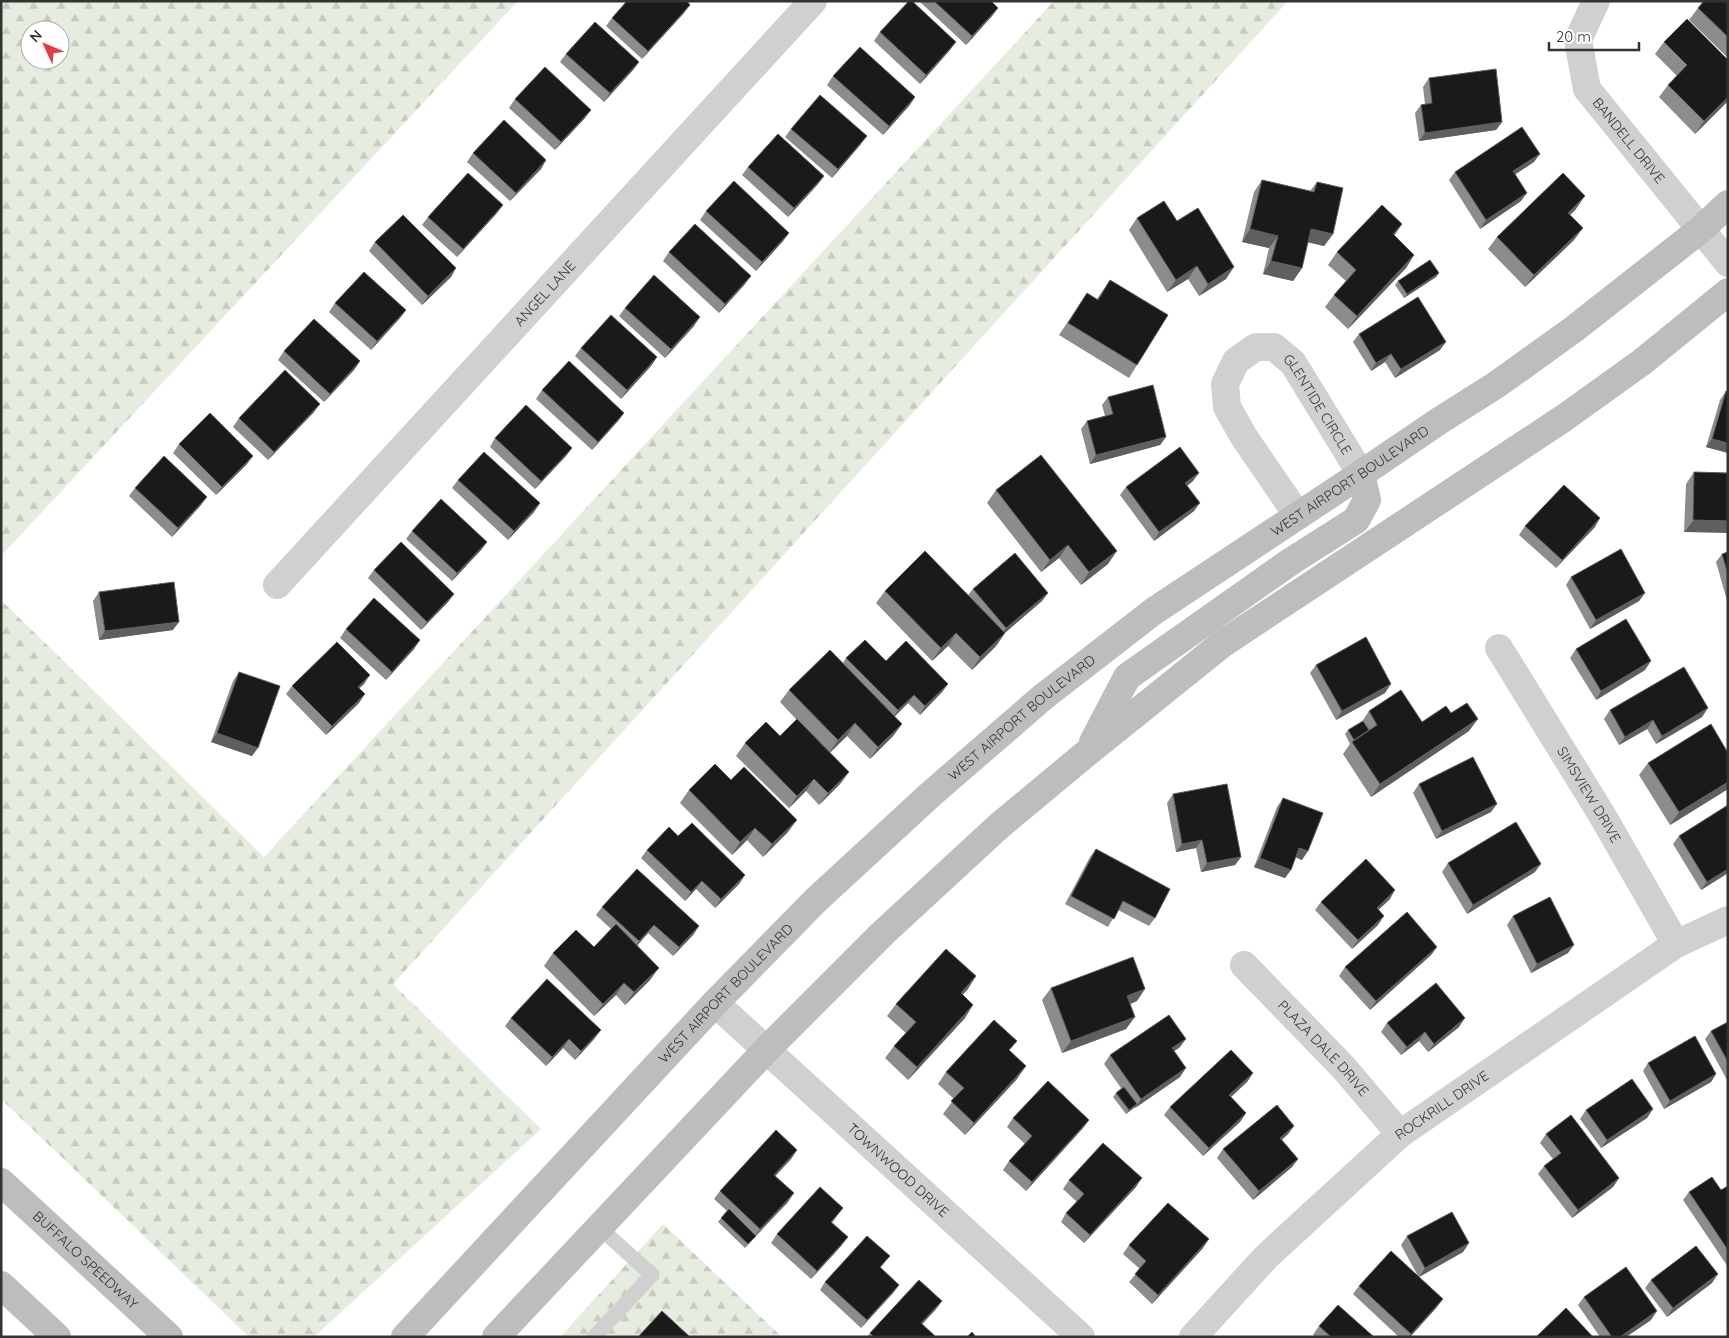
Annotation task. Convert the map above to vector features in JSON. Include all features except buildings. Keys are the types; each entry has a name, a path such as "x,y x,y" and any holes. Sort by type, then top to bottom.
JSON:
{"main road":[{"name":"WEST AIRPORT BOULEVARD","path":"405,1337 715,1003 816,900 931,794 1043,697 1154,611 1496,385 1574,329 1700,230 1728,204"},
{"path":"496,1337 767,1049 883,933 999,826 1222,644 1564,418 1642,362 1728,292"},
{"path":"1088,752 1127,677 1290,562 1356,520 1367,500 1361,474"},
{"name":"BUFFALO SPEEDWAY","path":"1,1182 169,1337"},
{"path":"1,1285 57,1337"}],"street":[{"name":"ANGEL LANE","path":"277,585 813,1"},
{"name":"BANDELL DRIVE","path":"1596,1 1578,40 1588,89 1728,264"},
{"name":"GLENTIDE CIRCLE","path":"1298,516 1244,437 1227,407 1225,384 1236,361 1256,347 1274,347 1293,363 1361,474"},
{"name":"SIMSVIEW DRIVE","path":"1500,648 1602,815 1676,944"},
{"name":"ROCKRILL DRIVE","path":"1193,1337 1266,1257 1400,1134 1676,944 1728,920"},
{"name":"PLAZA DALE DRIVE","path":"1244,965 1343,1067 1400,1134"},
{"name":"TOWNWOOD DRIVE","path":"715,1003 1081,1337"}],"lane":[{"path":"594,1337 652,1275 599,1227"}],"green space":[{"path":"1,1 518,1 1,556"},
{"path":"1054,1 1288,1 393,984 541,1129 314,1337 249,1337 1,1099 1,600 264,857"},
{"path":"663,1224 782,1337 560,1337"}]}
